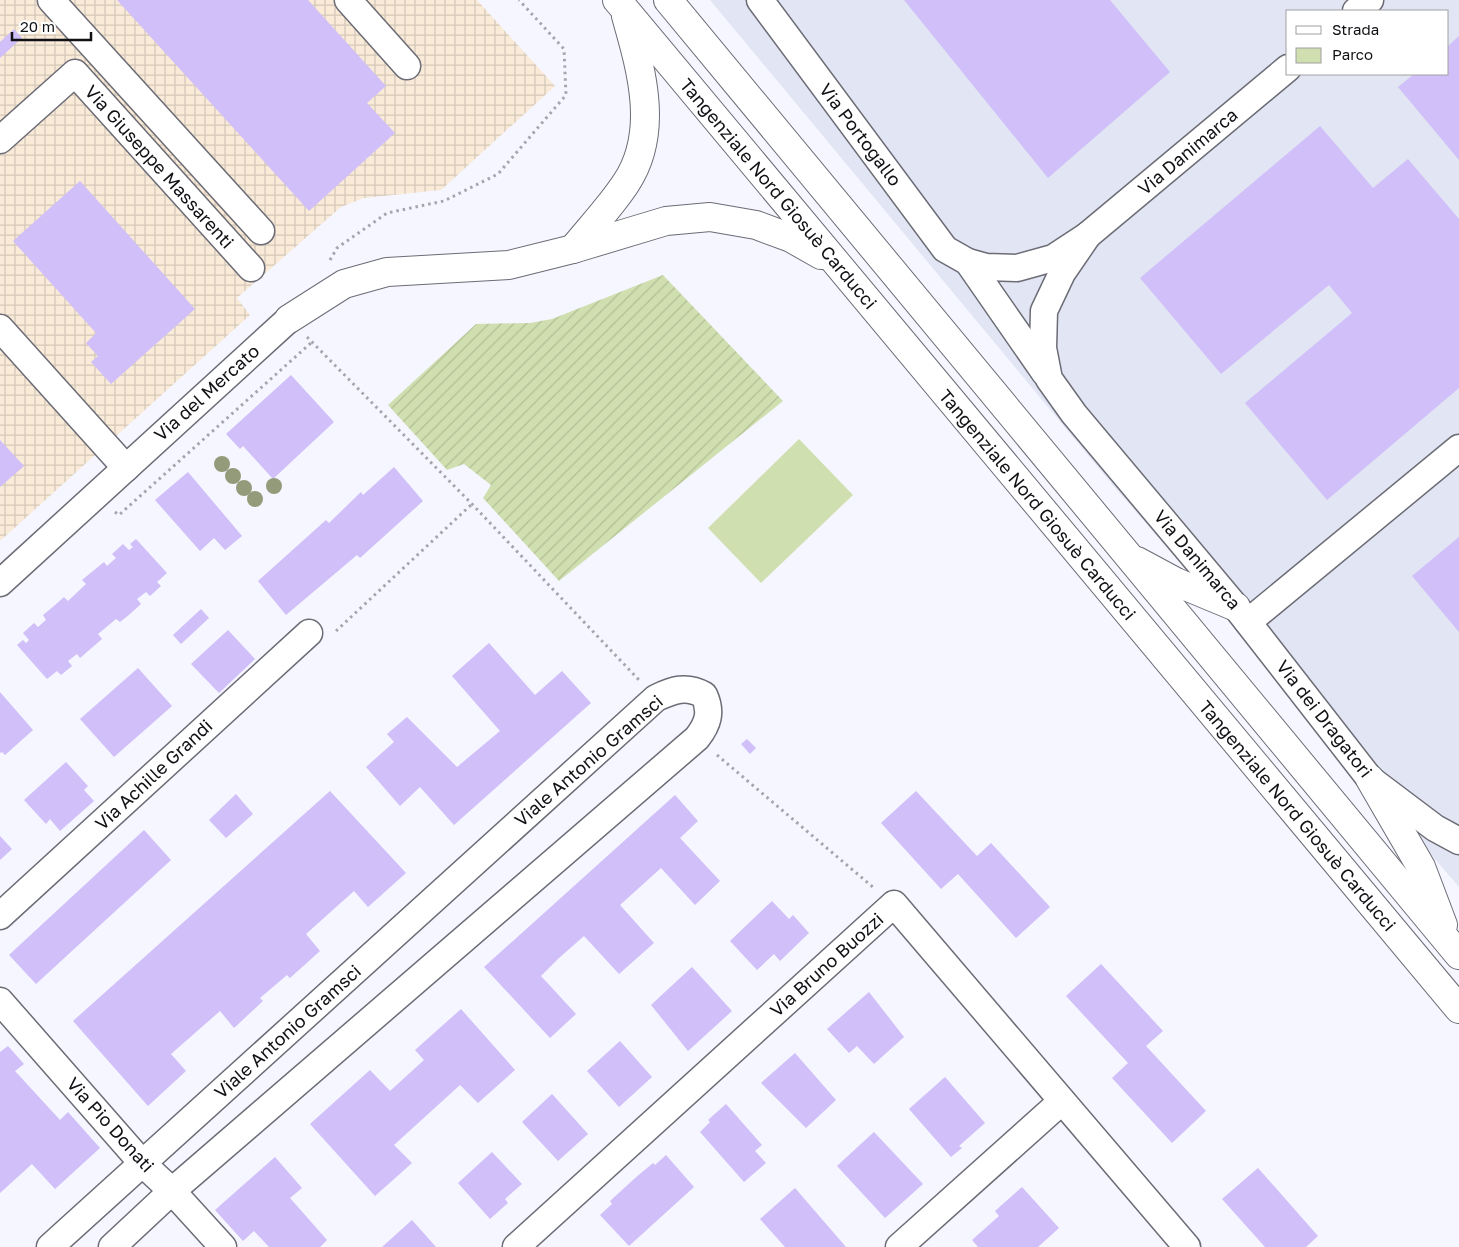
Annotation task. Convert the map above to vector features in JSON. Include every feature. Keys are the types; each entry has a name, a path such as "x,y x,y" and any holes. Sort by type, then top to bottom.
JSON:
{"highway":[{"name":"Tangenziale Nord Giosuè Carducci","path":"668,0 1455,950"},
{"name":"Tangenziale Nord Giosuè Carducci","path":"620,4 1459,1009"},
{"path":"573,249 627,182 641,148 646,107 642,76 620,4"},
{"path":"289,319 344,284 387,272 508,265 573,249 666,221 710,217 756,225 783,235 836,264"},
{"path":"1126,555 1242,614"},
{"path":"1370,779 1421,867 1455,950"}],"street":[{"path":"51,0 261,231"},
{"path":"348,0 407,66"},
{"name":"Via Portogallo","path":"760,0 945,249 968,262"},
{"path":"1357,10 1370,0"},
{"path":"75,73 98,52"},
{"name":"Via Danimarca","path":"968,262 986,267 1017,268 1053,258 1088,235 1286,70"},
{"name":"Via Giuseppe Massarenti","path":"0,140 75,73 251,268"},
{"name":"Via Danimarca","path":"1049,379 1043,348 1044,311 1062,274 1088,235"},
{"name":"Via Danimarca","path":"968,262 1074,414 1242,614 1459,448"},
{"name":"Via del Mercato","path":"0,583 289,319"},
{"path":"0,328 126,468"},
{"name":"Via dei Dragatori","path":"1242,614 1370,779 1435,828 1459,841"},
{"name":"Via Achille Grandi","path":"0,916 309,634"},
{"name":"Viale Antonio Gramsci","path":"50,1247 656,698 676,689 694,690 704,695 709,710 707,722 697,738 172,1191 112,1247"},
{"name":"Via Bruno Buozzi","path":"516,1247 894,904 1187,1247"},
{"name":"Via Pio Donati","path":"0,1001 143,1164 172,1191 223,1247"},
{"path":"899,1247 1062,1101"}],"path":[{"path":"328,263 337,248 387,213 444,201 498,174 566,95 564,49 519,0"},
{"path":"289,319 472,504 656,698"},
{"path":"309,634 324,642 472,504"},
{"path":"697,738 894,904"}],"shaded area":[{"path":"0,0 477,0 555,86 441,190 364,198 341,207 237,298 250,315 0,541"},
{"path":"710,0 1459,0 1459,887 1112,484"}],"green space":[{"path":"663,275 783,401 559,581 483,498 491,485 464,464 447,470 388,405 476,324 530,323 552,319"},
{"path":"799,439 853,495 761,583 708,528"}],"building":[{"path":"117,0 308,0 386,86 367,103 395,133 309,211"},
{"path":"904,0 1110,0 1170,72 1048,178"},
{"path":"14,29 22,38 0,58 0,42"},
{"path":"1459,36 1459,160 1398,87 1413,75 1449,75 1449,45"},
{"path":"1320,126 1373,188 1408,159 1459,219 1459,388 1327,500 1245,403 1352,313 1329,285 1221,374 1140,278"},
{"path":"80,181 195,309 111,384 91,362 98,356 86,343 96,333 13,241"},
{"path":"291,375 334,422 273,479 243,446 240,449 226,434"},
{"path":"0,440 24,466 0,487"},
{"path":"394,467 423,501 360,558 357,555 286,615 258,581 326,520 329,523 361,492 363,495"},
{"path":"188,472 242,536 225,550 214,538 200,551 155,500"},
{"path":"1459,537 1459,632 1412,576"},
{"path":"136,539 167,573 157,582 161,586 150,596 146,592 137,599 141,604 120,622 116,619 98,634 102,639 80,658 77,654 68,661 72,666 61,675 57,671 47,679 17,645 23,640 26,643 29,640 23,633 34,623 38,627 46,620 43,615 64,597 68,601 86,584 82,580 104,562 107,566 116,558 112,554 123,544 129,550 133,547 130,544"},
{"path":"201,609 209,618 181,644 173,635"},
{"path":"228,630 255,659 219,693 191,664"},
{"path":"489,643 535,695 562,671 591,703 454,825 420,787 400,806 366,767 394,742 387,734 407,717 457,767 500,731 452,676"},
{"path":"138,668 172,706 114,757 80,719"},
{"path":"0,692 33,730 5,755 2,752 0,753"},
{"path":"747,739 756,748 750,754 741,744"},
{"path":"66,762 88,786 84,790 94,801 60,831 50,819 46,824 24,800"},
{"path":"330,791 406,873 368,907 354,891 306,934 320,951 290,978 287,975 260,998 263,1001 234,1028 220,1011 171,1054 186,1071 148,1106 73,1021"},
{"path":"916,791 977,856 991,843 1050,907 1016,938 958,874 941,889 881,823"},
{"path":"236,794 253,814 226,838 209,820"},
{"path":"675,795 698,821 680,838 720,881 695,905 661,868 620,905 654,943 619,974 584,936 559,958 541,976 576,1014 550,1038 484,967"},
{"path":"144,830 171,860 36,984 9,955"},
{"path":"0,836 12,849 0,860"},
{"path":"772,901 789,919 793,915 809,933 780,961 774,954 757,970 730,941"},
{"path":"1101,964 1163,1031 1146,1046 1206,1111 1172,1143 1112,1078 1128,1063 1066,996"},
{"path":"692,967 732,1011 688,1051 651,1005"},
{"path":"869,992 904,1037 874,1064 857,1046 849,1053 827,1029"},
{"path":"461,1009 515,1070 478,1103 460,1085 394,1145 412,1163 375,1196 310,1124 370,1070 390,1091 424,1060 415,1050"},
{"path":"620,1041 652,1077 619,1107 587,1071"},
{"path":"8,1046 24,1064 15,1071 60,1120 68,1112 100,1148 55,1189 32,1164 0,1193 0,1052"},
{"path":"795,1053 836,1100 806,1128 761,1083"},
{"path":"945,1077 985,1123 959,1146 962,1148 951,1157 909,1109"},
{"path":"552,1094 588,1134 558,1161 522,1122"},
{"path":"726,1104 762,1145 755,1151 766,1163 744,1182 700,1132 710,1122 708,1120"},
{"path":"874,1132 923,1184 885,1218 837,1166"},
{"path":"492,1152 522,1184 505,1199 508,1203 490,1219 458,1183"},
{"path":"666,1155 694,1187 629,1246 600,1215 612,1204 610,1201 634,1179"},
{"path":"275,1157 302,1188 290,1198 327,1240 320,1247 269,1247 254,1231 243,1241 215,1210"},
{"path":"1258,1168 1318,1236 1306,1247 1265,1247 1222,1199"},
{"path":"1022,1187 1059,1228 1038,1247 978,1247 972,1240 999,1216 995,1211"},
{"path":"795,1188 846,1247 785,1247 760,1219"},
{"path":"412,1220 436,1247 382,1247"}]}
